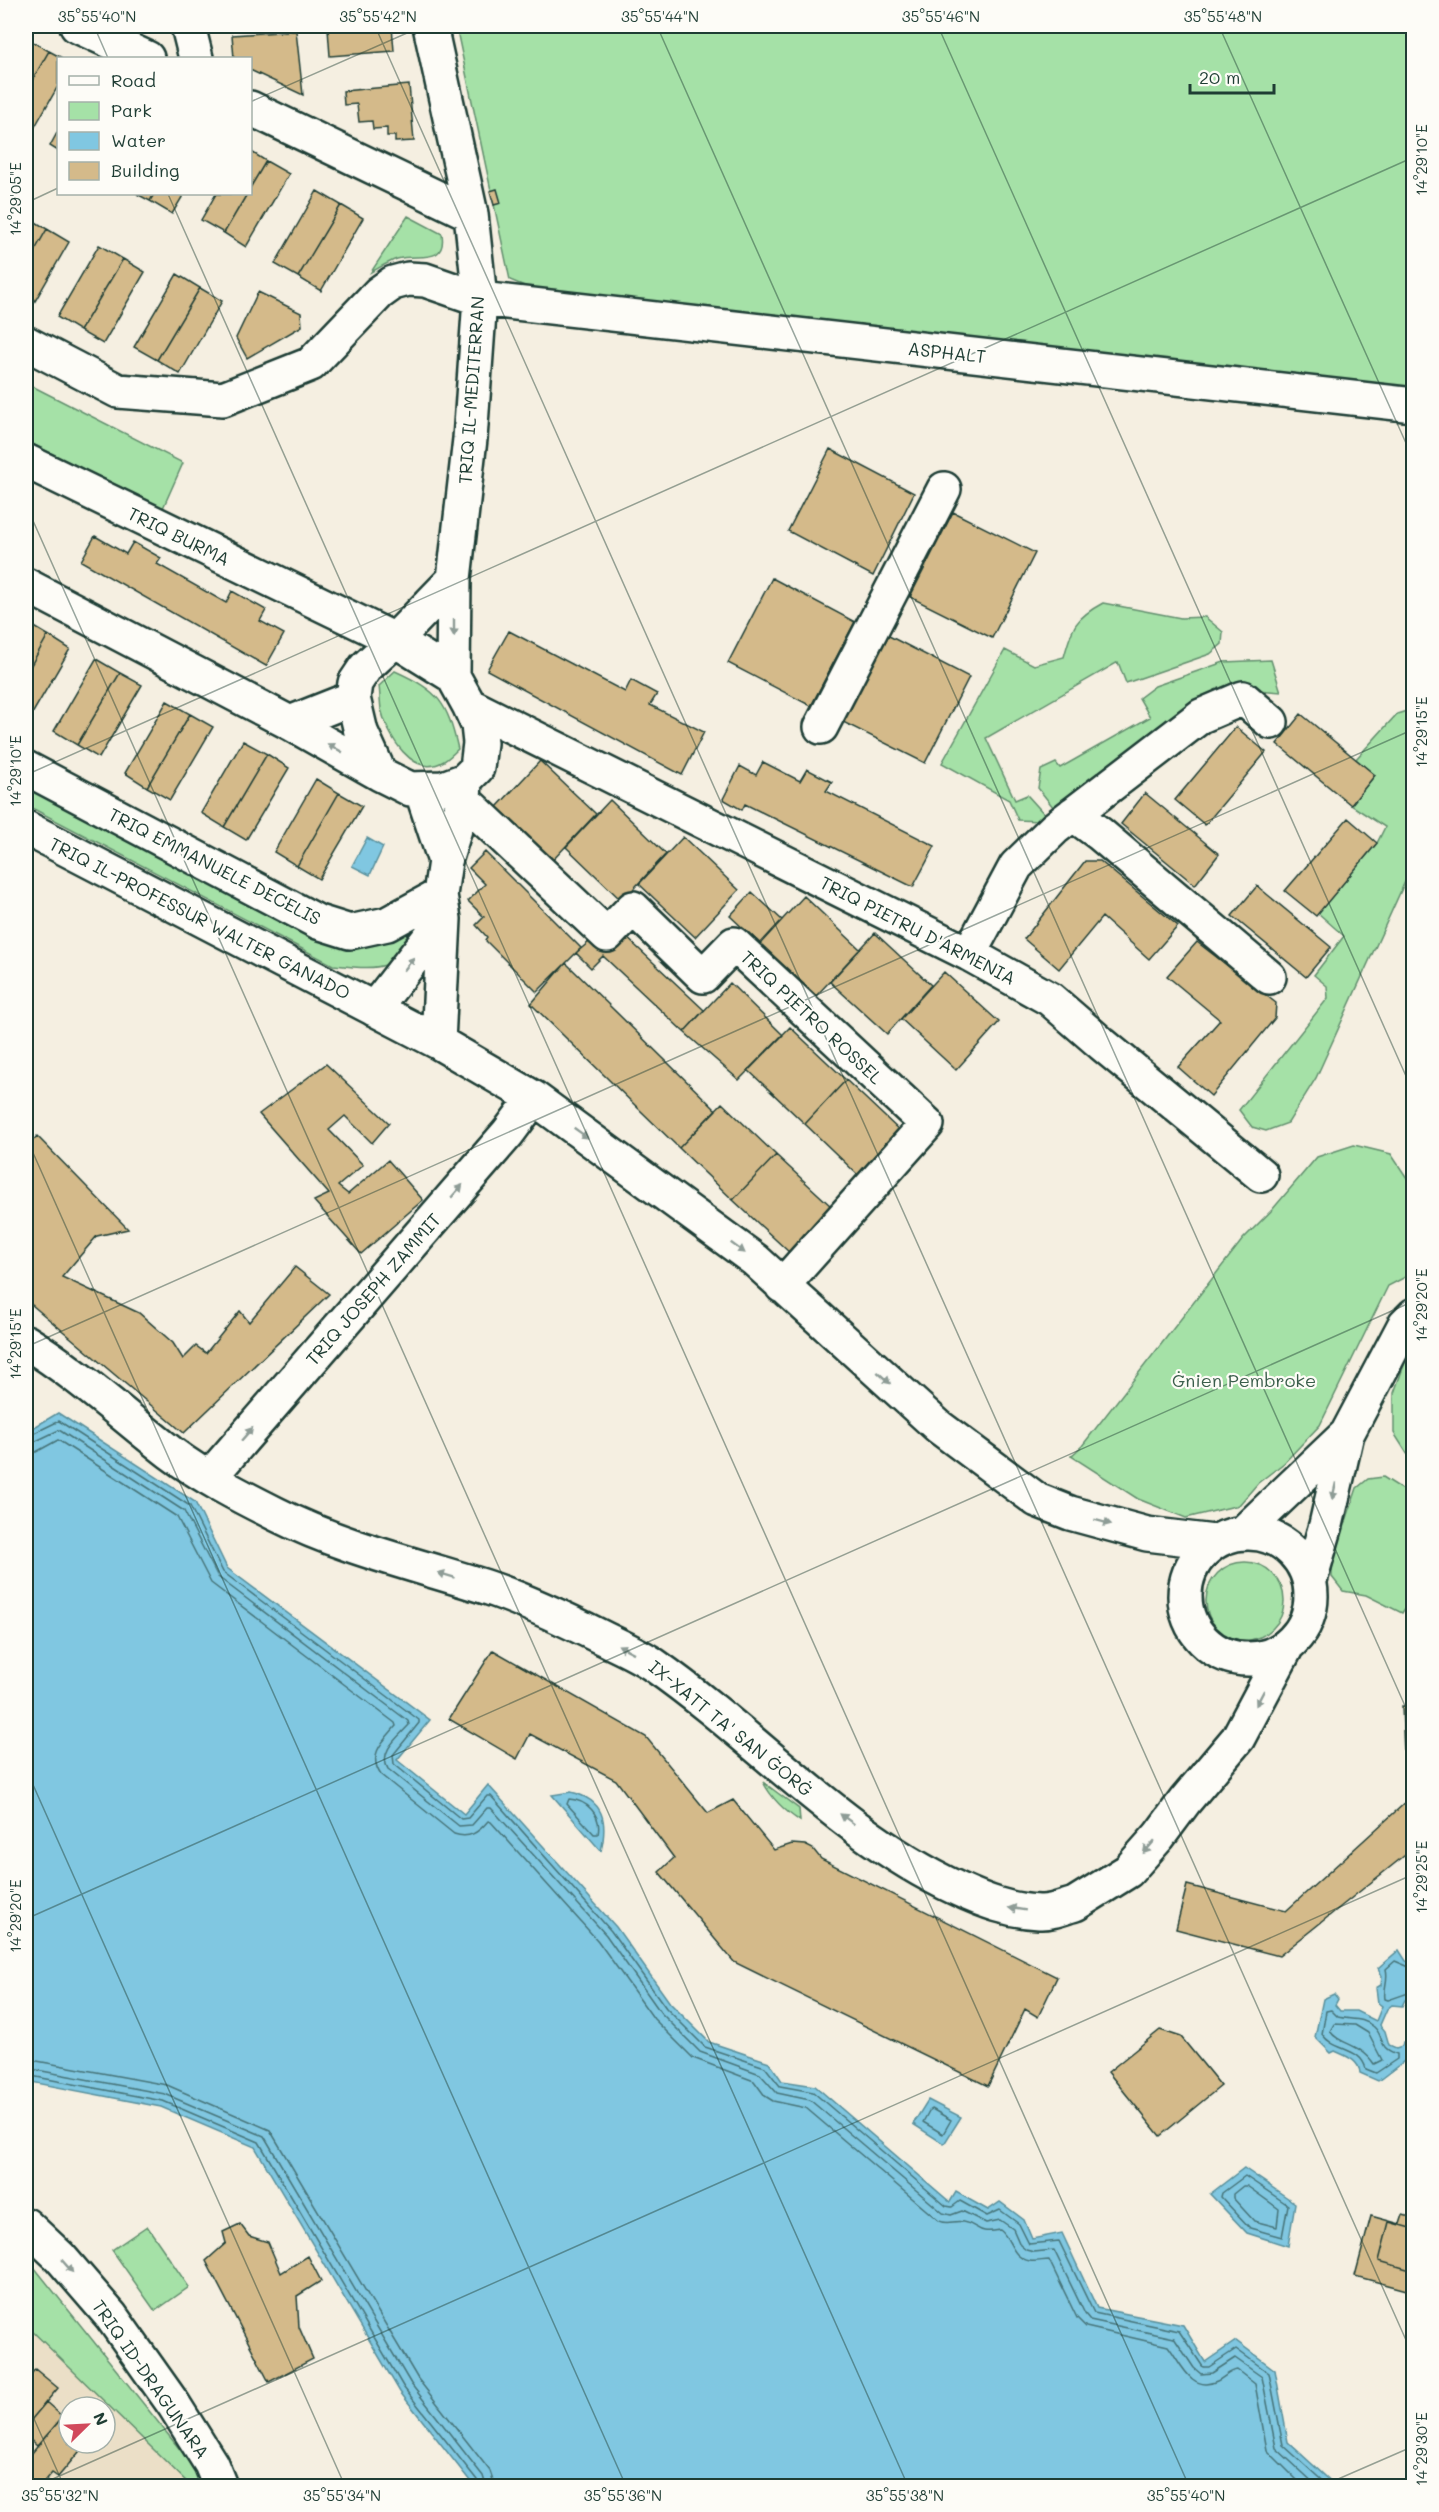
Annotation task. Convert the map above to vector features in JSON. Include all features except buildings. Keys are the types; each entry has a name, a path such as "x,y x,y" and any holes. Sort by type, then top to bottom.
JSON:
{"street":[{"path":"78,26 145,57"},
{"path":"188,26 196,57"},
{"name":"TRIQ IL-MEDITERRAN","path":"430,26 471,213 480,299 470,439 454,579 453,676"},
{"path":"252,109 471,213"},
{"name":"ASPHALT","path":"26,343 118,391 223,399 311,363 379,293 393,283 408,279 425,280 480,299 1413,405"},
{"name":"TRIQ BURMA","path":"26,461 395,640"},
{"path":"821,727 944,489"},
{"path":"380,774 361,732 353,698 355,683 365,668 454,579"},
{"path":"26,585 290,723 410,789 443,788 469,783 495,753 509,747 540,742"},
{"path":"332,611 365,668"},
{"path":"395,640 453,676 478,725 480,744 445,861 438,1042"},
{"path":"290,723 353,698"},
{"path":"969,954 1016,866 1073,814 1201,716 1243,698 1271,722"},
{"name":"TRIQ PIETRU D'ARMENIA","path":"469,705 969,954 1050,999 1261,1175"},
{"name":"TRIQ EMMANUELE DECELIS","path":"26,768 318,922 350,932 387,924 442,907"},
{"name":"TRIQ PIETRO ROSSEL","path":"469,783 607,934 633,908 703,976 734,944 927,1124 782,1286"},
{"path":"422,789 445,861"},
{"path":"1073,814 1269,977"},
{"name":"TRIQ IL-PROFESSUR WALTER GANADO","path":"26,828 438,1042 534,1098 755,1260 939,1427 1036,1500 1070,1513 1147,1534 1214,1542"},
{"path":"374,1009 442,907"},
{"name":"TRIQ JOSEPH ZAMMIT","path":"209,1478 508,1133 534,1098"},
{"path":"1246,1530 1347,1434 1405,1324 1413,1315"},
{"name":"IX-XATT TA' SAN ĠORĠ","path":"26,1342 52,1358 172,1453 209,1478 278,1515 365,1550 492,1590 542,1609 644,1658 698,1696 832,1809 921,1872 991,1904 1041,1912 1075,1904 1128,1871 1238,1738 1287,1646"},
{"name":"TRIQ IL-PROFESSUR WALTER GANADO","path":"1246,1530 1214,1542 1199,1556 1189,1574 1185,1594 1188,1614 1195,1630 1207,1643 1225,1655 1246,1659 1268,1656 1287,1646 1300,1634 1308,1617 1311,1599 1310,1580 1326,1525 1347,1434"},
{"path":"1246,1530 1269,1536 1287,1546 1301,1561 1310,1580"},
{"name":"TRIQ ID-DRAGUNARA","path":"26,2225 60,2258 111,2316 174,2405 211,2464 220,2487"}],"shaded area":[{"path":"26,2325 98,2395 57,2395 57,2455 117,2455 117,2414 191,2486 26,2486"}],"green space":[{"path":"456,26 1413,26 1413,393 731,315 527,287 510,280"},
{"path":"408,216 442,234 440,251 429,256 397,259 371,272"},
{"path":"26,383 183,463 163,508 26,441"},
{"path":"1103,603 1181,618 1205,617 1223,632 1222,644 1210,654 1126,683 1118,662 986,738 1015,800 1027,795 1046,816 1039,821 1018,820 1009,800 942,763 1005,650 1034,665 1064,657 1076,624"},
{"path":"1271,660 1281,692 1231,688 1156,728 1057,812 1038,788 1041,770 1056,763 1060,768 1150,717 1139,698 1155,686 1224,662"},
{"path":"395,671 422,685 439,700 445,709 458,749 444,761 433,765 422,765 412,760 395,742 389,731 381,709 379,686"},
{"path":"1413,709 1413,864 1316,1078 1288,1123 1266,1131 1252,1127 1239,1110 1328,998 1327,986 1314,975 1344,936 1318,913 1377,843 1385,827 1351,805 1375,775 1356,759 1397,714"},
{"path":"26,777 335,937 424,922 405,950 388,964 366,968 333,965 26,805"},
{"name":"Ġnien Pembroke","path":"1354,1145 1391,1154 1413,1187 1413,1273 1388,1286 1320,1425 1284,1463 1258,1483 1239,1505 1186,1518 1138,1499 1071,1456 1082,1446 1243,1239 1272,1210 1317,1157"},
{"path":"1413,1340 1413,1463 1394,1433 1394,1393"},
{"path":"1383,1477 1413,1496 1413,1596 1402,1613 1366,1595 1343,1591 1332,1577 1332,1563 1357,1488 1368,1479"},
{"path":"1237,1562 1253,1562 1267,1568 1278,1579 1284,1593 1284,1609 1278,1623 1267,1634 1253,1640 1237,1640 1223,1634 1212,1623 1206,1609 1206,1593 1212,1579 1223,1568"},
{"path":"763,1782 799,1809 800,1821 778,1804"},
{"path":"147,2226 189,2287 155,2311 112,2250"},
{"path":"26,2257 198,2472 199,2486 191,2486 117,2414 117,2395 98,2395 26,2325"}],"water":[{"path":"367,838 383,847 370,875 352,866"},
{"path":"58,1413 195,1502 227,1568 430,1720 397,1760 464,1814 488,1785 616,1927 670,2003 709,2042 769,2062 782,2081 815,2086 950,2202 956,2192 988,2210 1000,2202 1024,2220 1032,2239 1062,2233 1097,2308 1183,2325 1205,2362 1236,2341 1275,2370 1288,2442 1336,2486 474,2486 400,2392 255,2147 161,2107 26,2081 26,1432"},
{"path":"571,1792 591,1800 601,1813 604,1830 601,1851 552,1795"},
{"path":"1399,1950 1406,1961 1413,1964 1413,1998 1405,2000 1402,2006 1392,2005 1387,2009 1380,2025 1385,2031 1389,2045 1396,2048 1402,2046 1403,2042 1411,2046 1408,2058 1378,2081 1360,2073 1355,2062 1347,2057 1335,2051 1331,2053 1315,2037 1323,1999 1334,1994 1338,1999 1335,2005 1340,2011 1356,2011 1376,2021 1382,2006 1378,2003 1376,1988 1381,1985 1382,1976 1378,1968"},
{"path":"928,2100 961,2117 944,2144 913,2124"},
{"path":"1244,2168 1295,2203 1288,2246 1247,2233 1210,2194"}]}
